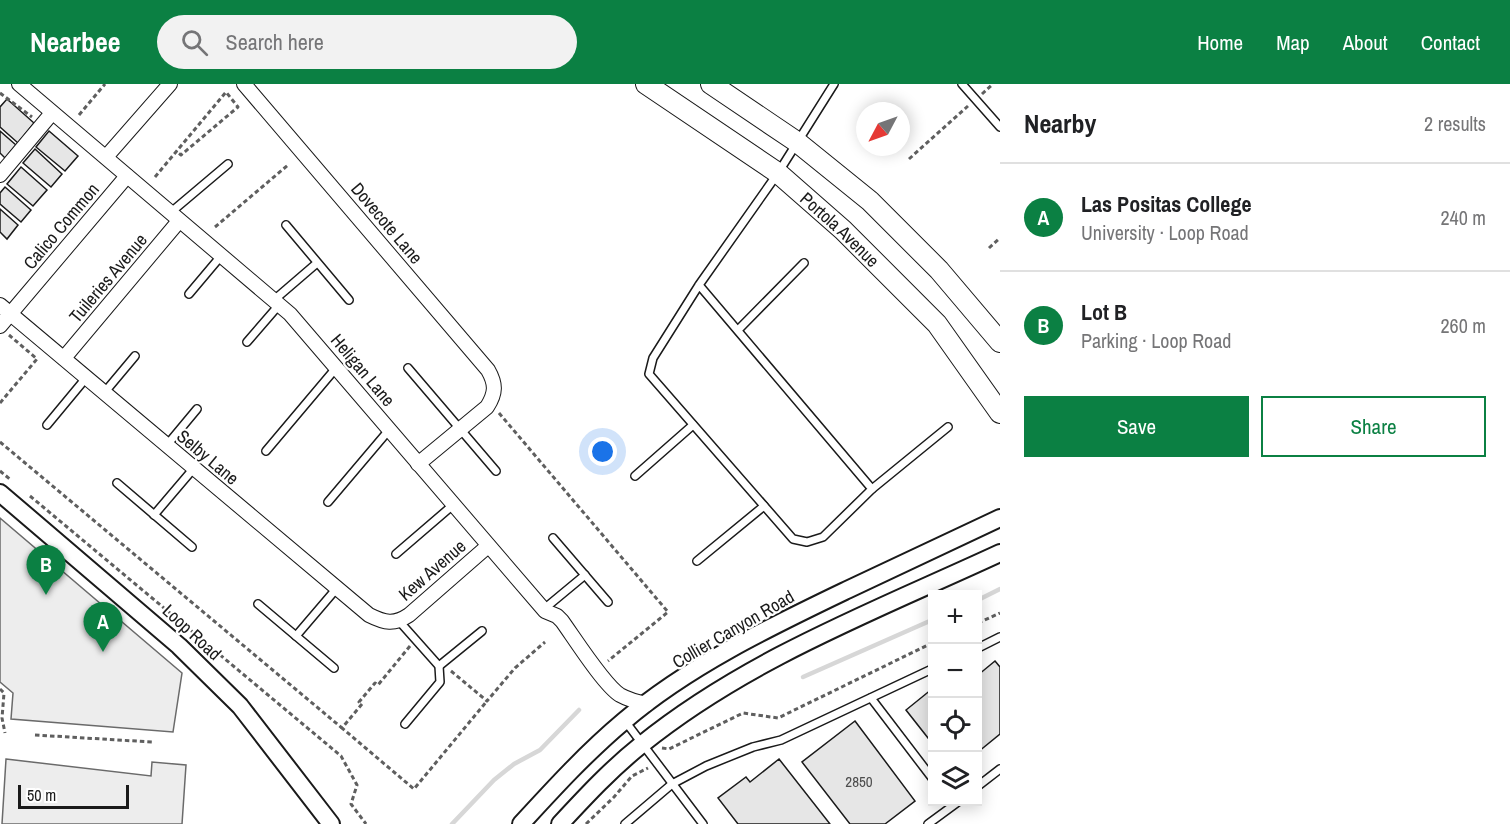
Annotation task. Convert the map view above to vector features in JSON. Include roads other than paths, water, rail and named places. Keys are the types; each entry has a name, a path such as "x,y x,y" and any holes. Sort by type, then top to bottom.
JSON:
{"main road":[{"name":"Portola Avenue","path":"646,84 778,173 843,230 937,324 1000,412"},
{"name":"Portola Avenue","path":"711,84 797,142 870,201 939,270 1000,342"}],"street":[{"name":"Heligan Lane","path":"19,84 35,89 52,113 276,302 310,335 544,610 562,621 609,685 632,702 647,704"},
{"path":"105,157 170,84"},
{"name":"Dovecote Lane","path":"244,84 488,370 493,379 492,396 460,429"},
{"path":"0,175 52,113"},
{"name":"Calico Common","path":"4,330 5,310 127,176"},
{"name":"Tuileries Avenue","path":"64,358 175,217"},
{"name":"Selby Lane","path":"5,310 369,615 382,622 399,621"},
{"path":"418,464 460,429"},
{"name":"Loop Road","path":"0,493 172,639 228,693 332,824"},
{"name":"Collier Canyon Road","path":"521,824 572,769 625,720 700,668 764,630 1000,518"},
{"name":"Kew Avenue","path":"399,621 488,546"},
{"path":"560,824 597,784 642,743 713,693 777,657 1000,552"}],"lane":[{"path":"834,84 778,173 699,285 653,358 649,374 793,539 807,542 823,537 872,489 948,427"},
{"path":"962,84 1000,127"},
{"path":"175,217 228,164"},
{"path":"286,225 349,300"},
{"path":"189,294 221,256"},
{"path":"247,342 276,302 318,263"},
{"path":"738,330 804,263"},
{"path":"699,285 872,489"},
{"path":"104,393 135,356"},
{"path":"266,451 336,368"},
{"path":"408,368 496,471"},
{"path":"47,425 87,378"},
{"path":"167,445 197,409"},
{"path":"635,476 693,425"},
{"path":"328,502 389,430"},
{"path":"154,515 194,468"},
{"path":"117,483 192,547"},
{"path":"396,554 453,505"},
{"path":"697,561 764,506"},
{"path":"553,538 608,602"},
{"path":"544,610 585,575"},
{"path":"296,636 337,588"},
{"path":"258,604 334,668"},
{"path":"399,621 440,665 440,682 405,724"},
{"path":"440,665 482,631"},
{"path":"982,646 1000,637"},
{"path":"625,824 672,784 706,766 753,747 781,740 928,671"},
{"path":"871,698 928,771"},
{"path":"625,720 703,824"},
{"path":"982,783 1000,769"},
{"path":"928,824 949,806"}],"waterway":[{"path":"982,598 1000,589"},
{"path":"803,677 928,622"},
{"path":"452,824 494,780 514,764 540,750 579,710"}],"place":[{"name":"Lot B","path":"46,595"},
{"name":"Las Positas College","path":"103,652"}]}
